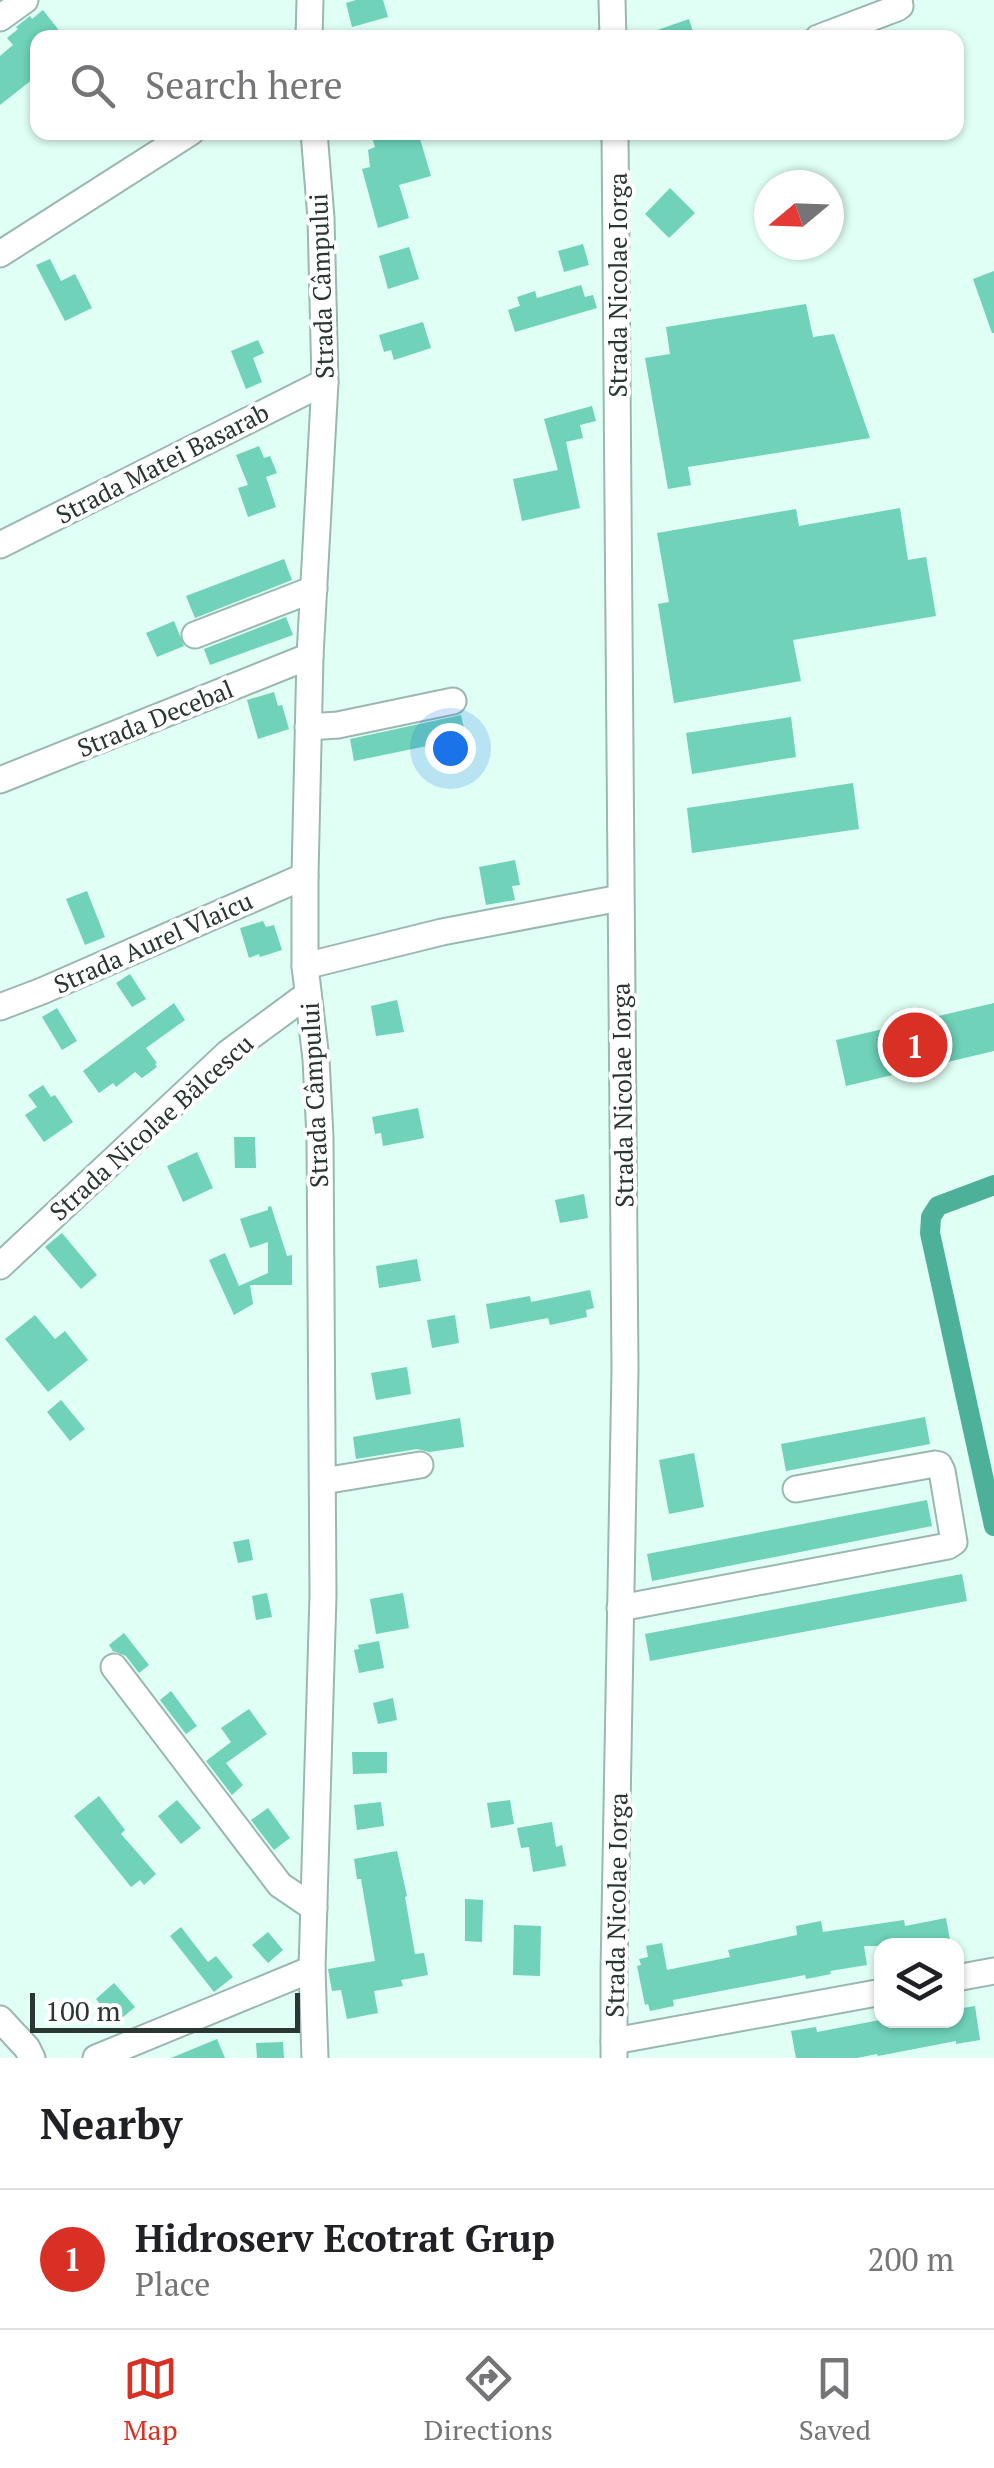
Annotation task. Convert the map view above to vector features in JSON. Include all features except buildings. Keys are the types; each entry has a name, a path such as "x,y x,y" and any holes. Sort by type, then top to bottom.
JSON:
{"street":[{"path":"0,18 25,0"},
{"path":"309,30 310,0"},
{"path":"612,0 613,30"},
{"path":"839,30 897,8 899,0"},
{"path":"0,254 178,140"},
{"name":"Strada Câmpului","path":"315,140 321,218 324,382 310,656 305,966 320,1137 323,1595 312,1970 315,2058"},
{"name":"Strada Nicolae Iorga","path":"614,2050 625,1370 616,140"},
{"name":"Strada Matei Basarab","path":"0,545 324,382"},
{"path":"195,635 314,589"},
{"name":"Strada Decebal","path":"0,780 310,656"},
{"path":"308,727 338,726 453,701"},
{"name":"Strada Aurel Vlaicu","path":"0,1007 305,876"},
{"path":"305,966 442,932 620,898"},
{"name":"Strada Nicolae Bălcescu","path":"0,1266 228,1053 308,994"},
{"path":"620,1608 890,1558 954,1542 939,1465 796,1489"},
{"path":"323,1481 420,1466"},
{"path":"114,1668 280,1884 314,1908"},
{"path":"96,2058 312,1970"},
{"path":"964,1976 994,1970"},
{"path":"614,2050 874,1994"},
{"path":"0,2019 32,2058"}],"waterway":[{"path":"994,1185 938,1206 931,1217 930,1233 994,1526"}],"place":[{"name":"Hidroserv Ecotrat Grup","path":"915,1045"}]}
